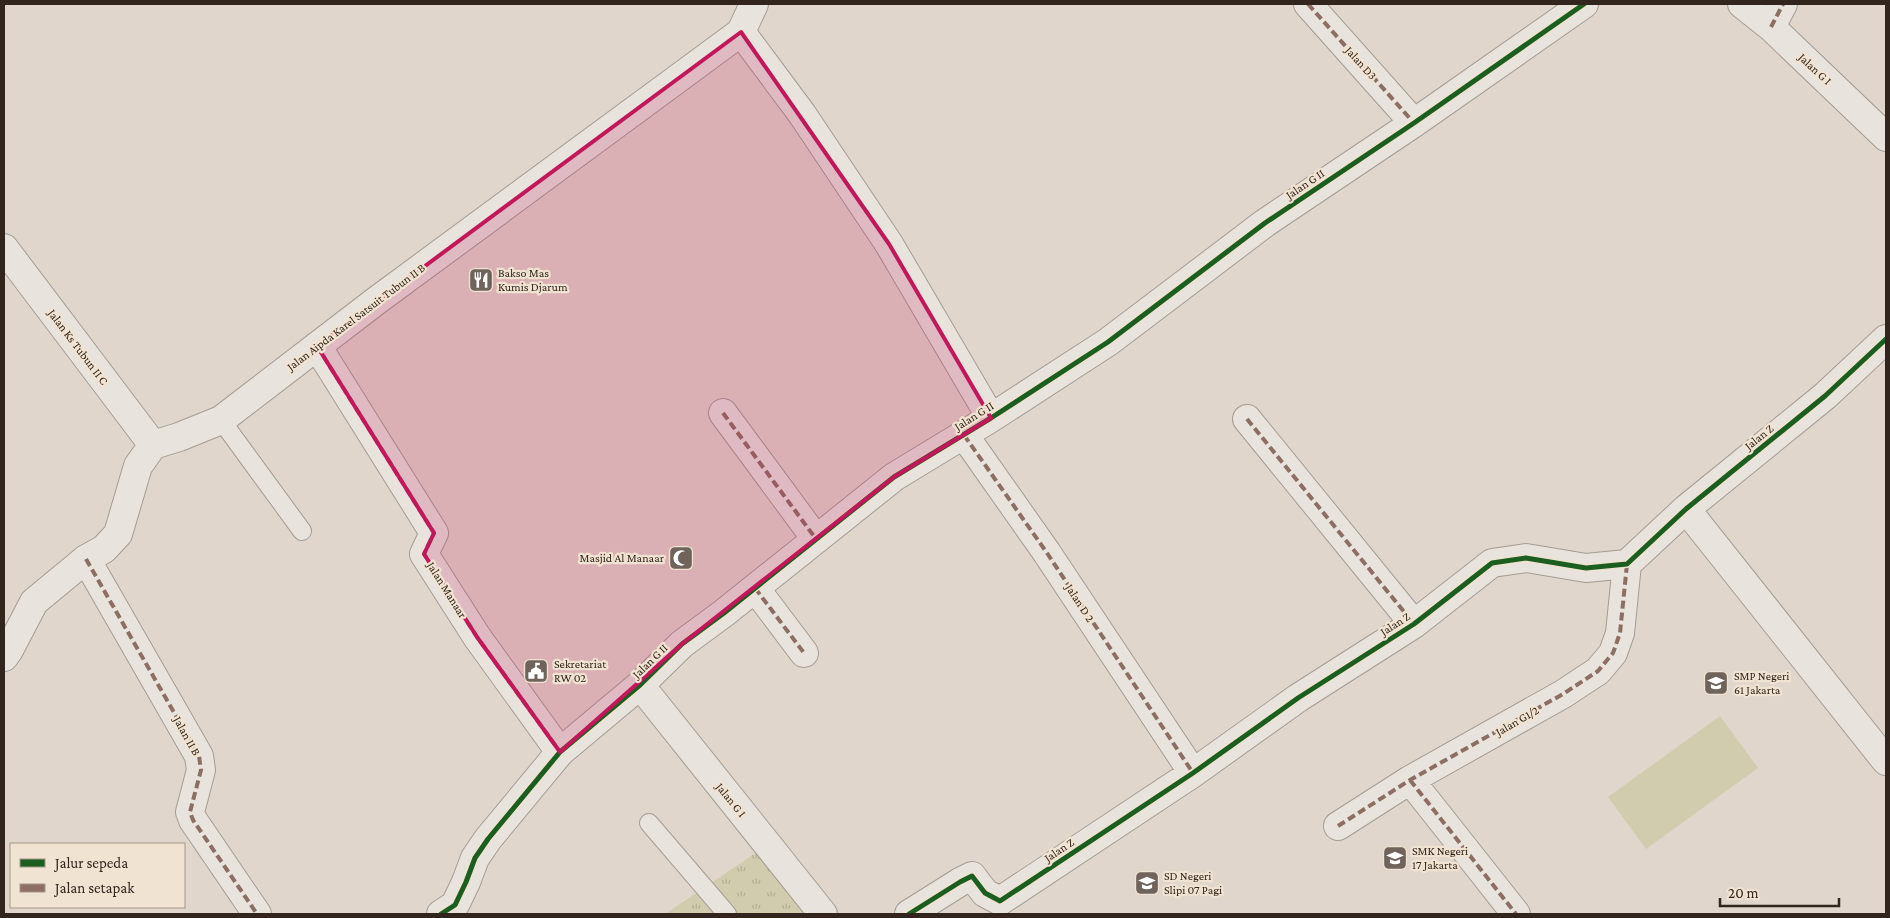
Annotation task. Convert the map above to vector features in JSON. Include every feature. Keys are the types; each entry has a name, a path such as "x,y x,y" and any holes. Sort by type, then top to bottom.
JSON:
{"street":[{"name":"Jalan Aipda Karel Satsuit Tubun II B","path":"153,445 221,420 317,346 741,32 754,4"},
{"name":"Jalan D3","path":"1308,4 1414,123"},
{"name":"Jalan G II","path":"441,914 455,904 475,858 488,839 560,752 640,685 682,644 894,477 991,418 1108,342 1265,223 1414,123 1584,4"},
{"name":"Jalan G I","path":"1742,4 1777,16 1886,137"},
{"path":"741,32 802,114 889,244 991,418"},
{"name":"Jalan Ks Tubun II C","path":"4,248 153,445"},
{"name":"Jalan Z","path":"908,914 972,876 985,893 1000,901 1193,773 1298,698 1414,624 1492,563 1526,558 1586,568 1627,564 1686,509 1825,396 1886,339"},
{"name":"Jalan Manaar","path":"317,346 434,533 424,554 477,637 560,752"},
{"path":"723,413 816,539"},
{"path":"1247,419 1414,624"},
{"name":"Jalan D 2","path":"964,435 1047,553 1193,773"},
{"path":"4,656 34,602 86,559 104,549 118,534 138,466 153,445"},
{"path":"1686,509 1886,761"},
{"name":"Jalan II B","path":"86,559 199,756 201,770 190,812 193,820 257,914"},
{"name":"Jalan G1/2","path":"1338,826 1410,780 1563,694 1598,670 1613,654 1620,632 1627,564"},
{"path":"755,588 804,653"},
{"name":"Jalan G I","path":"640,685 823,914"},
{"path":"1410,780 1516,914"}],"lane":[{"path":"221,420 302,531"},
{"path":"649,823 727,914"}],"highlighted area":[{"path":"741,32 889,244 991,418 894,477 682,644 560,752 477,637 424,554 434,533 317,346"}],"green space":[{"path":"1720,716 1758,768 1646,849 1608,797"},
{"path":"760,850 805,914 665,914"}],"marked path":[{"path":"1308,4 1414,123"},
{"path":"1771,27 1783,4"},
{"path":"317,346 434,533 424,554 477,637 560,752"},
{"path":"723,413 816,539"},
{"path":"1247,419 1414,624"},
{"path":"964,435 1047,553 1193,773"},
{"path":"86,559 199,756 201,770 190,812 193,820 257,914"},
{"path":"1338,826 1410,780 1563,694 1598,671 1613,653 1620,633 1627,564 1623,565"},
{"path":"755,588 804,653"},
{"path":"1410,780 1516,914"}],"cycle path":[{"path":"441,914 455,905 475,858 488,839 560,752 640,685 682,644 724,613 894,477 991,418 1108,342 1265,223 1414,123 1584,4"},
{"path":"909,914 972,876 985,893 1000,901 1193,773 1298,698 1414,624 1492,563 1526,558 1586,568 1627,564 1686,509 1825,396 1886,339"}],"place":[{"name":"Bakso Mas Kumis Djarum","path":"481,280"},
{"name":"Masjid Al Manaar","path":"681,558"},
{"name":"Sekretariat RW 02","path":"536,671"},
{"name":"SMP Negeri 61 Jakarta","path":"1716,683"},
{"name":"SMK Negeri 17 Jakarta","path":"1395,858"},
{"name":"SD Negeri Slipi 07 Pagi","path":"1147,883"}]}
